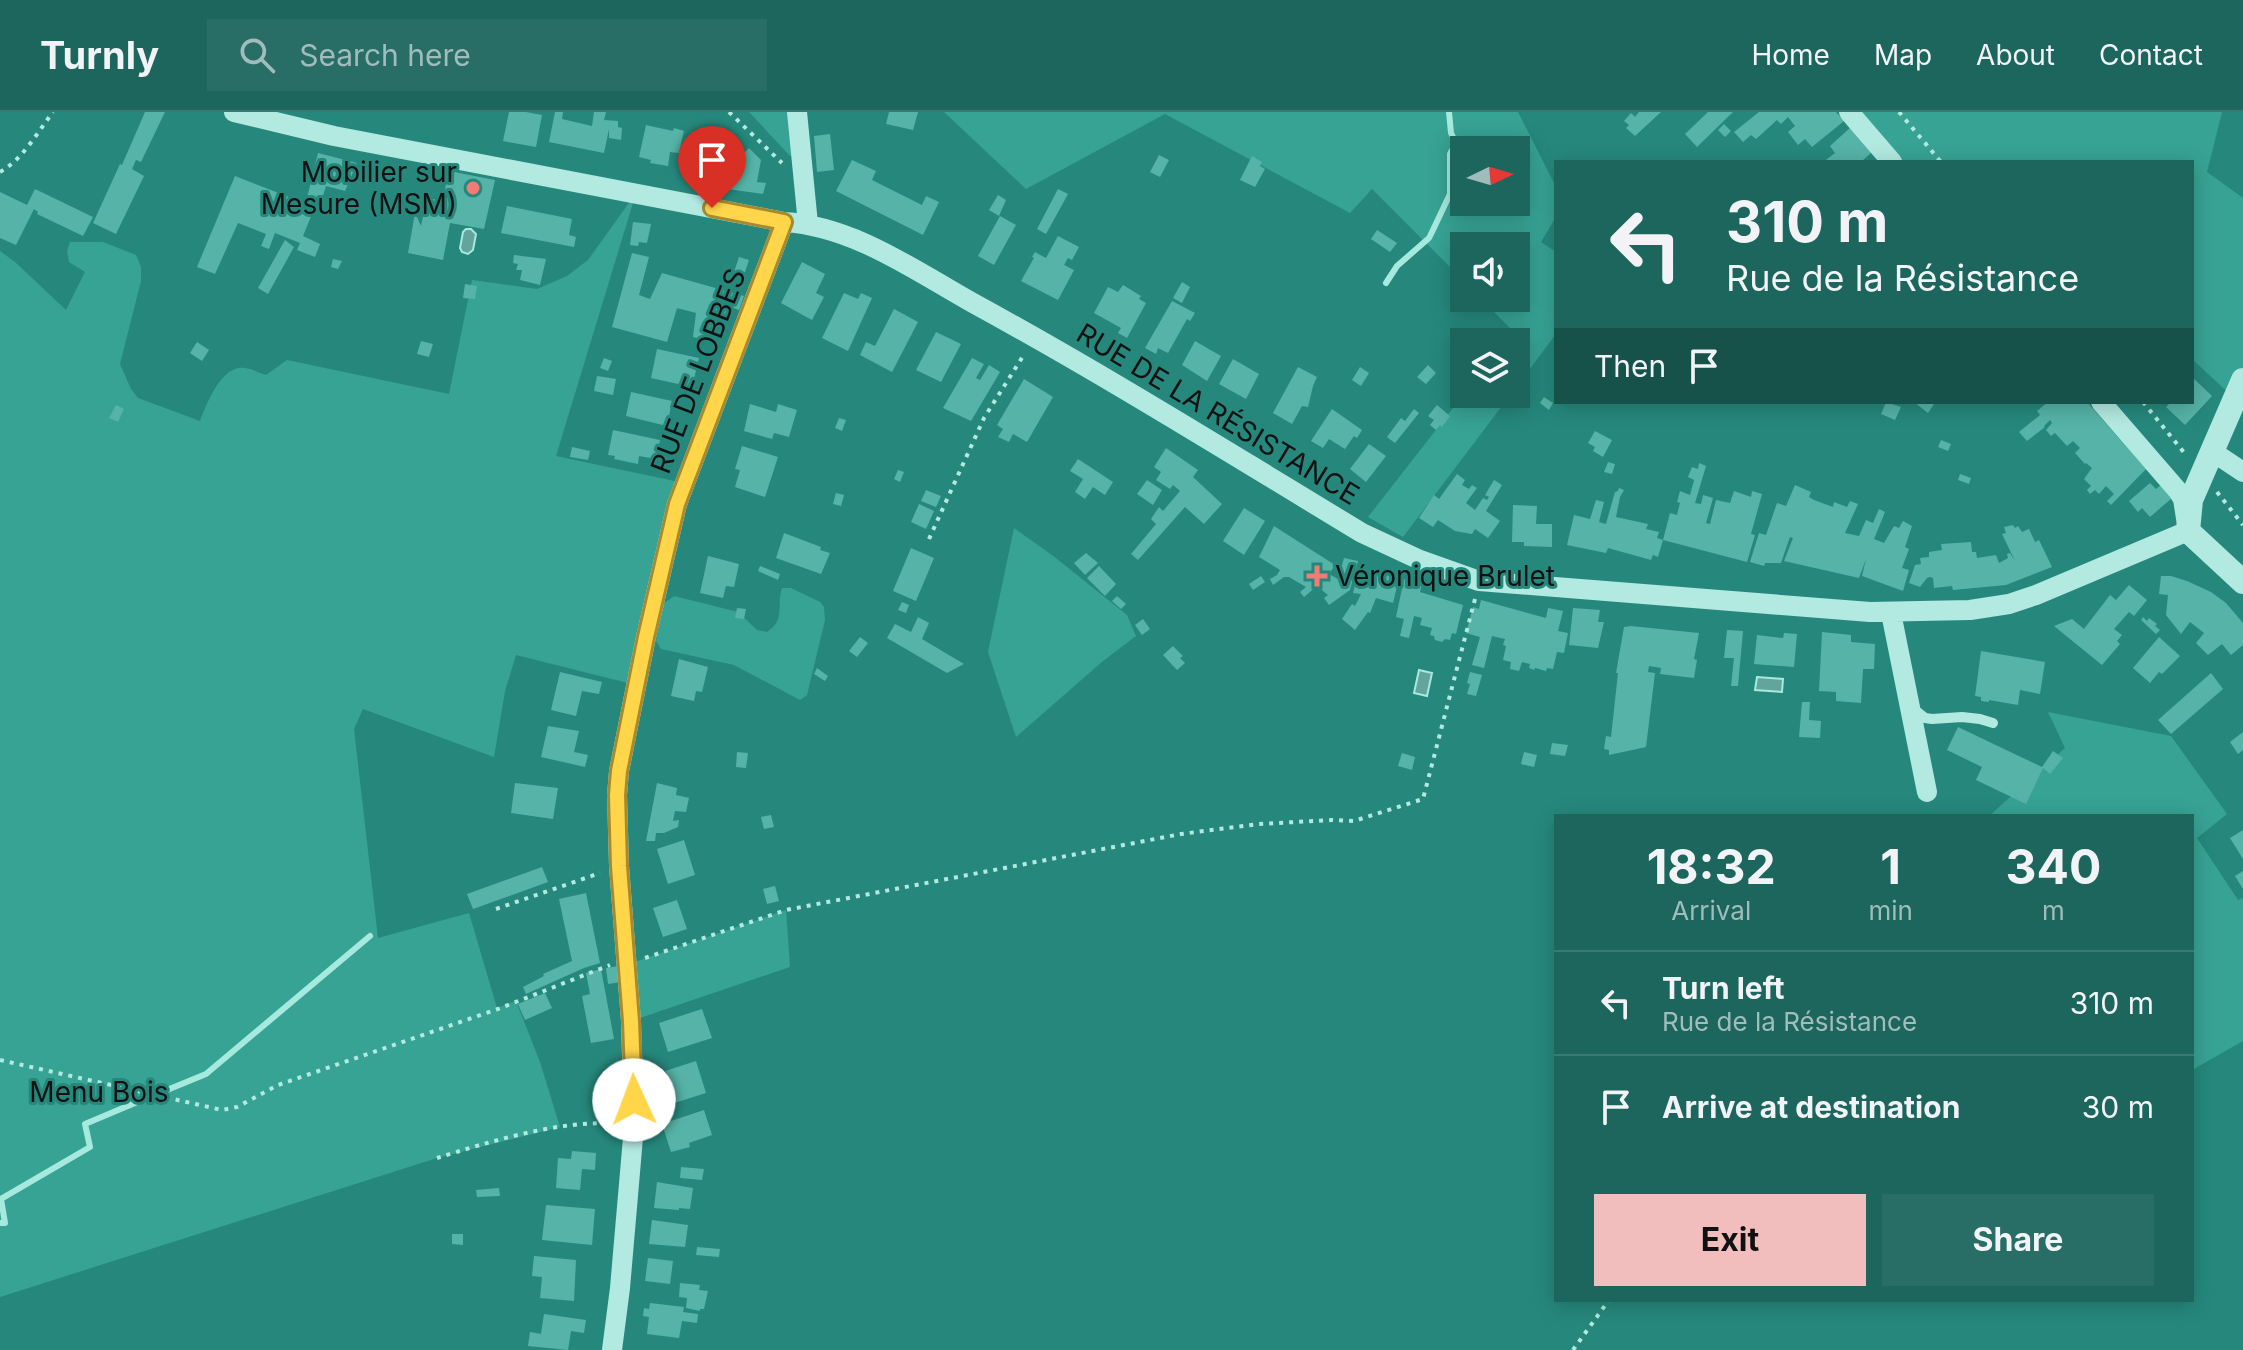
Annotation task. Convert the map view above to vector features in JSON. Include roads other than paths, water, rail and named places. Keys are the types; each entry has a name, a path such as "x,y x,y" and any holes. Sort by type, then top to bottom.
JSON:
{"street":[{"name":"RUE DE LA RÉSISTANCE","path":"234,112 334,136 784,222 808,224 848,236 1035,337 1362,533 1420,560 1479,581 1891,613 1970,610 2009,604 2188,531"},
{"path":"797,112 808,224"},
{"path":"1849,112 1890,160"},
{"name":"RUE DE LOBBES","path":"612,1350 634,1126 631,1021 619,866 619,771 677,504 784,222"},
{"path":"2188,531 2191,500 2243,380"},
{"path":"2103,404 2178,491 2183,499 2188,531 2243,582"},
{"path":"2213,452 2243,472"},
{"path":"1891,613 1927,792"}],"lane":[{"path":"1910,706 1925,718 1962,717 1993,723"}],"water":[{"path":"466,229 476,234 473,250 468,254 460,248"},
{"path":"1419,670 1432,673 1427,696 1414,693"},
{"path":"1757,677 1783,679 1782,692 1755,690"}],"waterway":[{"path":"1386,283 1397,266 1429,238 1450,194 1450,154 1456,143 1451,133 1449,112"},
{"path":"167,1090 206,1074 370,936"},
{"path":"0,1223 5,1223 1,1199 90,1147 85,1124 142,1100"}],"place":[{"name":"Mobilier sur Mesure (MSM)","path":"473,188"},
{"name":"Véronique Brulet","path":"1317,576"}],"park label":[{"name":"Menu Bois","path":"99,1092"}]}
